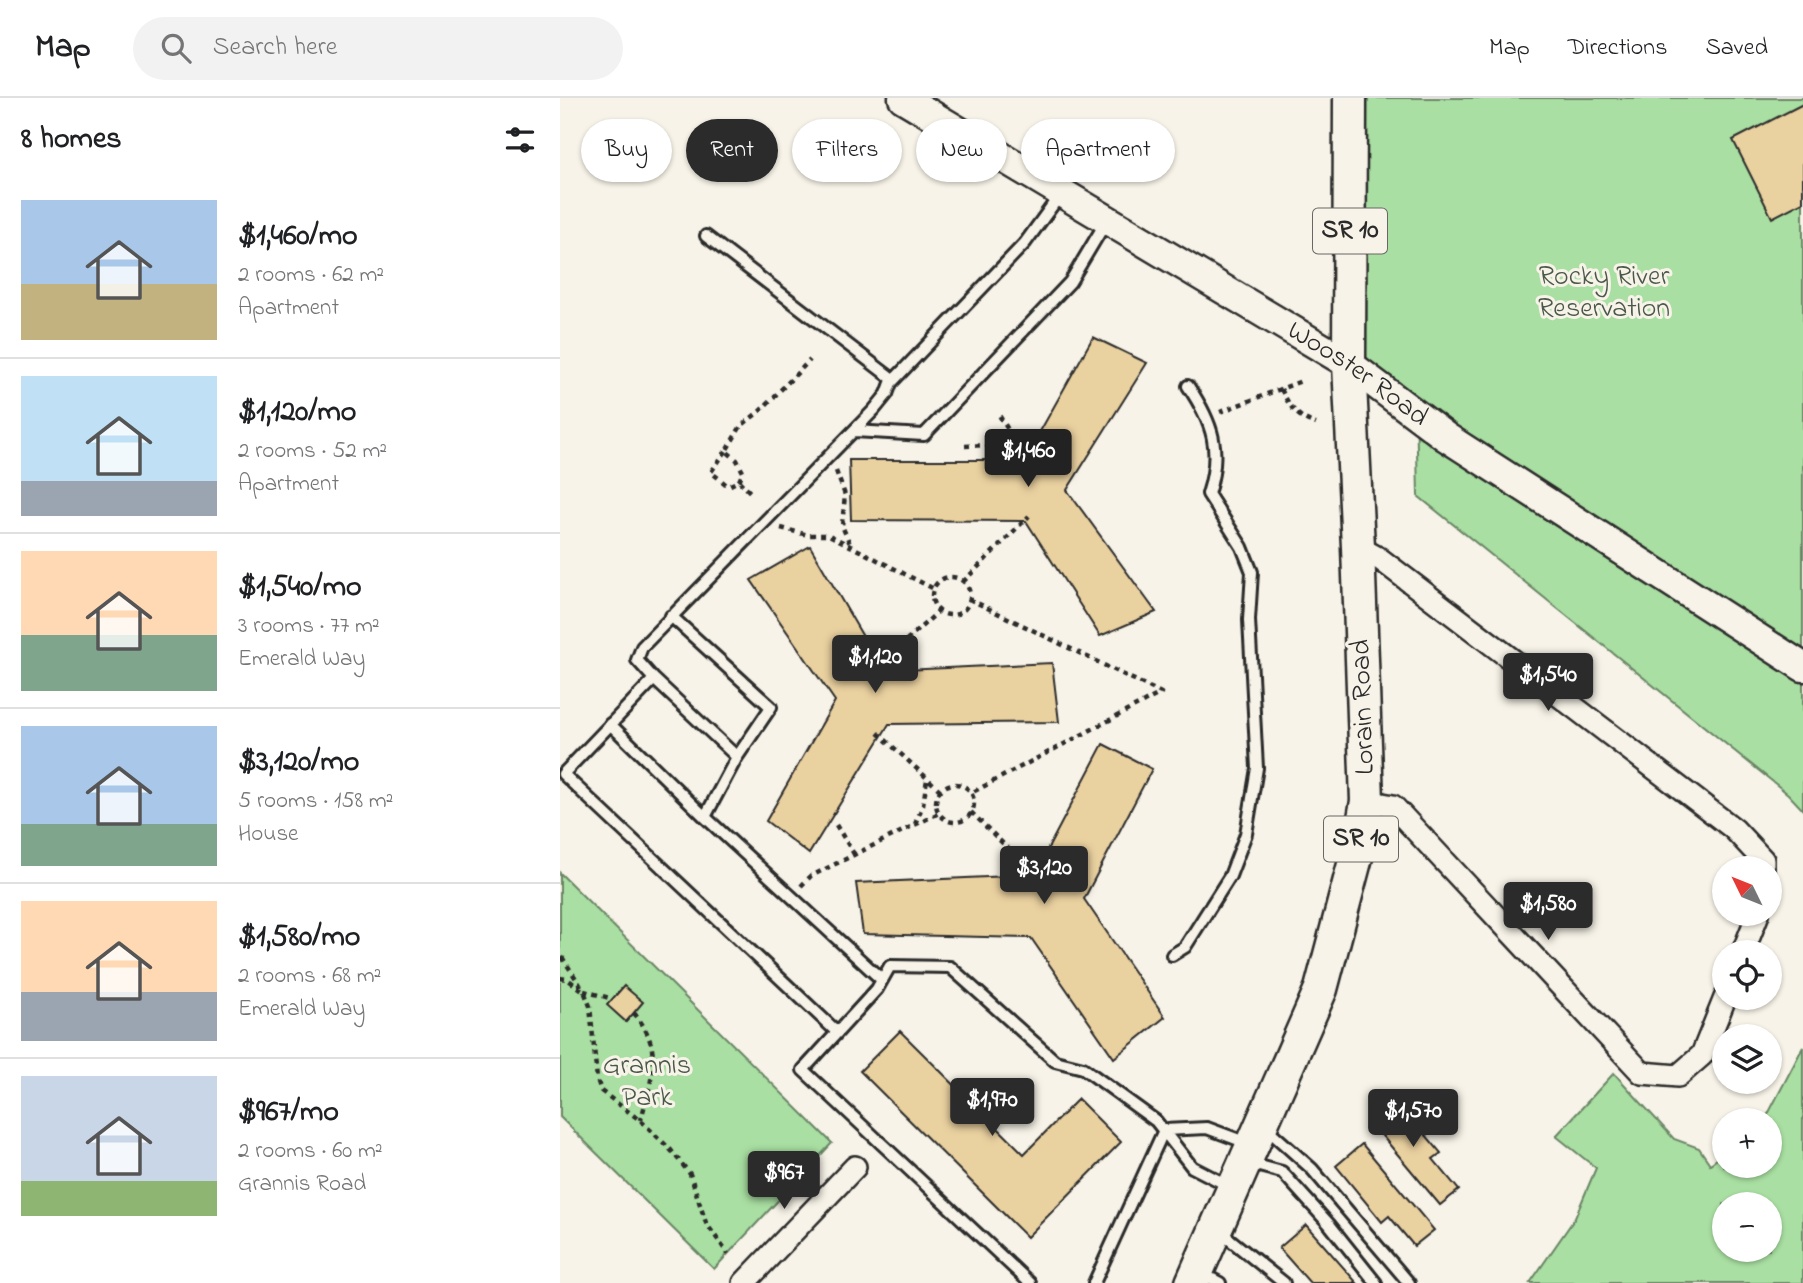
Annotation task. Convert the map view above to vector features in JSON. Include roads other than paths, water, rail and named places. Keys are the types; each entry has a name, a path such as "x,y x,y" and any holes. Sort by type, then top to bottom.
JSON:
{"main road":[{"name":"Lorain Road","path":"1203,1279 1216,1228 1321,989 1360,842 1367,801 1349,364 1350,98"}],"street":[{"name":"Wooster Road","path":"903,98 1349,364 1446,437 1803,667"},
{"path":"1358,547 1380,559 1734,829 1759,856"},
{"path":"1367,801 1393,806 1642,1073 1678,1076 1702,1055 1720,1010"},
{"path":"744,1283 855,1167"}],"lane":[{"path":"737,757 637,660 642,647 854,432 887,394 891,383 1025,243 1062,193"},
{"path":"854,432 924,435 1070,282 1107,220"},
{"path":"706,236 894,380"},
{"path":"1172,955 1185,947 1230,876 1247,834 1257,768 1249,620 1252,572 1242,547 1208,494 1216,455 1213,435 1188,386"},
{"path":"671,616 771,707 737,757 705,817"},
{"path":"654,679 563,774 837,1032"},
{"path":"610,724 705,817 882,980"},
{"path":"1030,1283 803,1070 877,989 890,966 950,967 1055,1061 1083,1068 1164,1130 1192,1167 1248,1155 1312,1169 1402,1281"},
{"path":"1164,1130 1208,1128 1248,1155 1282,1172 1329,1224 1376,1283"},
{"path":"1094,1283 1164,1130"},
{"path":"1216,1228 1284,1283"}],"park label":[{"name":"Rocky River Reservation","path":"1604,293"},
{"name":"Grannis Park","path":"647,1082"}]}
